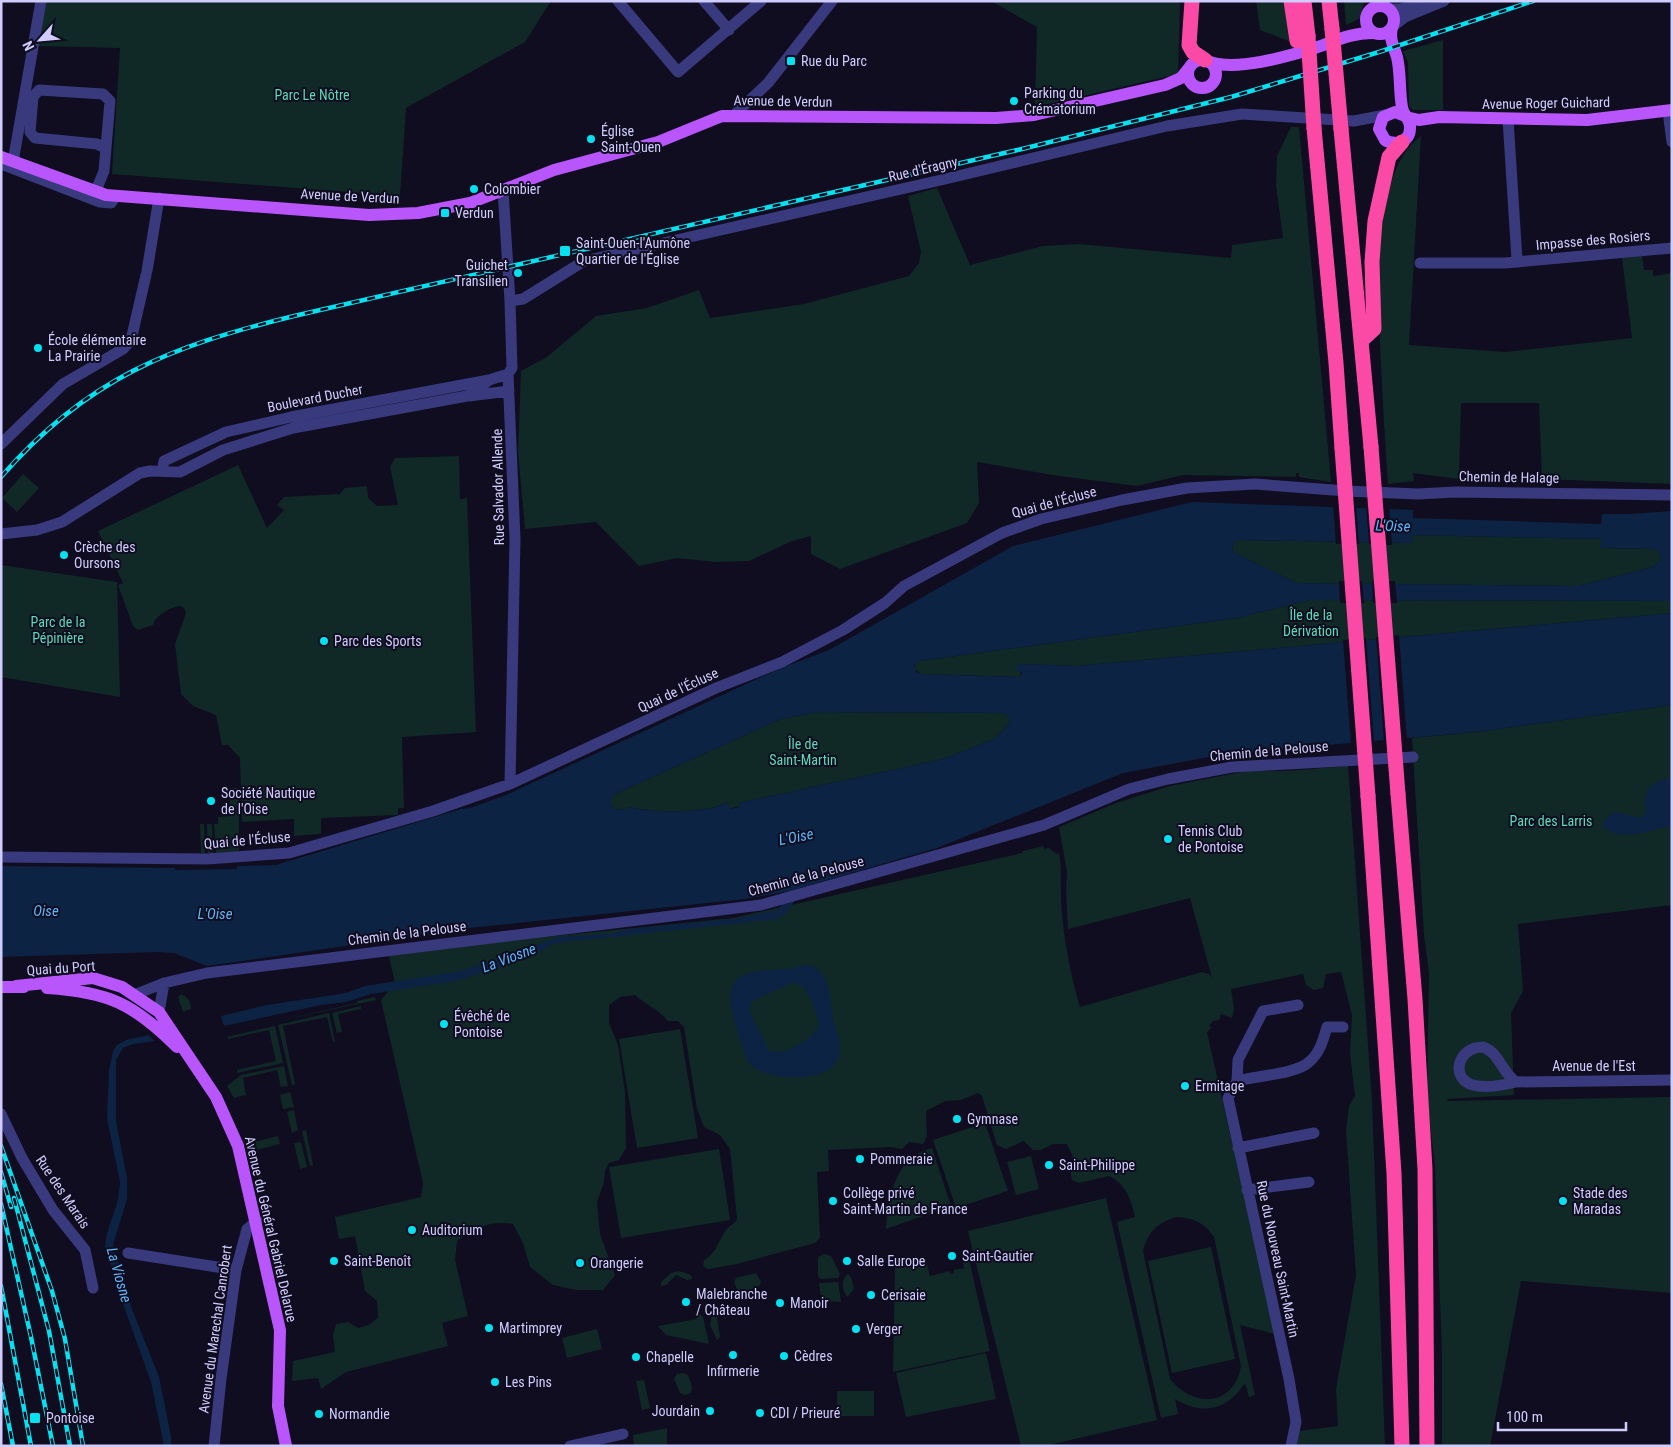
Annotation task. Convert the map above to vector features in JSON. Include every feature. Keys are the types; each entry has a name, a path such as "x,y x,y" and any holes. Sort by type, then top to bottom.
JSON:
{"highway":[{"path":"1192,1 1189,45 1194,54 1208,61"},
{"path":"1291,1 1310,60 1314,128 1336,363 1394,1173 1402,1446"},
{"path":"1302,38 1304,1"},
{"path":"1328,1 1348,125 1362,340 1415,999 1425,1170 1427,1446"},
{"path":"1362,340 1374,329 1372,262 1379,200 1388,157 1403,141"}],"main road":[{"path":"1252,63 1205,88 1197,87 1190,79 1190,68 1197,61 1228,64 1252,63 1311,49 1334,35 1360,24 1367,15 1376,7 1388,9 1393,16 1391,36 1399,67 1402,106 1410,128 1403,141 1391,143 1383,139 1379,127 1392,100 1392,68 1386,48 1367,26 1367,15"},
{"path":"1334,35 1385,33 1392,27"},
{"path":"1208,61 1216,71 1212,84"},
{"name":"Avenue de Verdun","path":"5,161 95,193 116,196 370,215 399,215 453,207 554,170 658,142 718,117 734,115 996,118 1034,115 1166,85 1181,78 1190,68"},
{"name":"Avenue de Verdun","path":"1166,85 1197,87"},
{"name":"Avenue Roger Guichard","path":"1406,117 1419,120 1434,117 1587,120 1670,111"},
{"path":"1385,115 1395,112 1406,117"},
{"name":"Avenue Roger Guichard","path":"1403,141 1426,127 1454,118"},
{"name":"Quai du Port","path":"1,987 93,978 122,987 134,995"},
{"name":"Quai du Port","path":"16,986 83,990 106,996 126,1007"},
{"path":"126,1007 134,995"},
{"name":"Avenue du Général Gabriel Delarue","path":"134,995 159,1012 216,1097 238,1146 262,1241 280,1330 278,1406 286,1446"},
{"name":"Avenue du Général Gabriel Delarue","path":"126,1007 153,1025 191,1061"}],"street":[{"path":"41,1 5,161 100,202 111,203 116,196"},
{"path":"618,1 678,72 761,1"},
{"path":"704,1 729,30"},
{"path":"1388,9 1400,9 1430,1"},
{"path":"1392,27 1405,17 1444,1"},
{"path":"734,115 768,83 831,2"},
{"path":"95,193 104,171 110,101 103,94 40,90 33,97 30,132 35,138 97,144 105,148"},
{"path":"1670,111 1672,142"},
{"name":"Rue d'Éragny","path":"510,301 523,298 577,264 594,258 1186,122 1242,114 1370,128 1383,139"},
{"name":"Rue d'Éragny","path":"1348,125 1385,115"},
{"name":"Impasse des Rosiers","path":"1508,119 1517,260"},
{"name":"Rue Salvador Allende","path":"503,190 510,301 512,368 508,374 515,539 510,784"},
{"path":"1,444 63,384 123,349 131,340 147,273 158,198"},
{"name":"Impasse des Rosiers","path":"1420,263 1505,263 1517,260 1672,248"},
{"name":"Boulevard Ducher","path":"162,472 164,461 226,432 291,417 489,380 508,374"},
{"name":"Boulevard Ducher","path":"466,396 476,391 489,380"},
{"name":"Boulevard Ducher","path":"1,534 50,527 80,513 140,473 180,472 205,458 293,428 466,396 509,391"},
{"path":"200,443 205,458"},
{"name":"Quai de l'Écluse","path":"1,857 207,859 288,853 433,812 510,784 716,688 782,662 843,630 915,580 1018,526 1122,500 1187,488 1254,484 1346,491"},
{"name":"Chemin de Halage","path":"1346,491 1672,494"},
{"name":"Chemin de la Pelouse","path":"122,987 164,983 206,973 761,905 1044,825 1129,788 1168,779 1232,767 1413,758"},
{"path":"159,1012 164,983"},
{"name":"Chemin de la Pelouse","path":"134,995 164,983"},
{"name":"Rue du Nouveau Saint-Martin","path":"1291,1446 1296,1422 1289,1379 1228,1098 1237,1080 1238,1060 1263,1011 1298,1006"},
{"path":"1237,1080 1293,1070 1308,1064 1320,1048 1327,1027 1342,1027"},
{"name":"Avenue de l'Est","path":"1516,1082 1505,1072 1493,1054 1486,1048 1474,1048 1462,1056 1460,1073 1472,1085 1500,1085 1516,1082 1672,1080"},
{"name":"Rue des Marais","path":"1,1114 22,1158 53,1210 85,1250 93,1288"},
{"path":"1238,1148 1314,1133"},
{"path":"1248,1190 1308,1182"},
{"name":"Avenue du Marechal Canrobert","path":"214,1446 236,1270 247,1229 257,1222"},
{"path":"242,1245 262,1241"},
{"path":"128,1253 236,1270"},
{"path":"570,1446 623,1434"}],"green space":[{"name":"Parc Le Nôtre","path":"44,1 551,1 525,42 406,108 400,196 112,174 120,48 37,46"},
{"path":"991,1 1180,1 1178,74 1035,107 1037,27"},
{"path":"1256,1 1284,1 1291,42 1260,30"},
{"path":"1344,1 1364,1 1361,18 1346,25"},
{"path":"1443,40 1443,110 1413,110 1409,106 1408,62 1403,51"},
{"path":"1291,127 1299,127 1331,482 1299,477 1299,473 1296,473 1296,477 1183,475 1137,486 1059,476 977,462 979,503 967,523 840,569 811,554 811,536 792,541 749,561 715,562 677,558 639,566 596,522 525,529 518,452 521,371 547,357 596,316 647,308 699,290 710,318 804,304 909,276 919,263 921,252 908,196 937,188 970,265 1043,246 1079,244 1231,258 1232,245 1283,238 1276,185 1277,156"},
{"path":"1421,136 1409,345 1505,352 1632,338 1622,258 1642,256 1644,270 1653,270 1653,276 1672,273 1672,484 1542,479 1539,403 1461,403 1459,479 1413,473 1414,481 1388,484 1379,311 1380,243 1392,179 1404,154"},
{"name":"Parc des Sports","path":"459,456 460,499 467,498 476,732 402,737 404,808 398,808 398,815 321,818 321,834 294,836 294,819 242,822 240,758 228,745 222,745 216,715 193,706 181,694 175,644 186,613 184,608 180,606 168,610 157,618 153,625 138,630 133,626 118,585 123,583 98,531 238,465 267,528 284,510 277,505 284,497 340,494 345,488 367,486 368,498 377,506 398,505 390,467 395,458"},
{"path":"23,474 39,488 17,512 2,498"},
{"name":"Île de la Dérivation","path":"1413,535 1601,539 1601,548 1655,549 1659,552 1661,560 1653,567 1579,586 1297,583 1235,553 1232,549 1234,542 1239,540 1412,543"},
{"name":"Parc de la Pépinière","path":"1,565 117,582 120,697 1,677"},
{"name":"Île de la Dérivation","path":"1310,600 1672,601 1672,613 1076,666 1018,664 1021,676 1018,677 921,674 914,669 915,664 919,661 1237,618"},
{"name":"Parc des Larris","path":"1672,705 1672,905 1518,924 1523,991 1511,1013 1514,1095 1447,1099 1448,1101 1672,1097 1672,1293 1521,1281 1490,1446 1442,1446 1442,1354 1435,1166 1427,1099 1429,973 1424,935 1412,738 1477,732"},
{"name":"Île de Saint-Martin","path":"820,712 998,713 1006,714 1010,720 996,738 944,759 739,803 739,806 729,809 728,802 707,809 679,811 629,807 627,810 614,809 611,805 611,798 615,794 781,719"},
{"path":"1348,766 1372,1101 1385,1446 1297,1446 1299,1431 1338,1426 1336,1389 1356,1275 1346,1130 1349,1106 1355,1096 1350,1053 1352,1015 1341,972 1326,974 1323,988 1314,990 1306,985 1303,974 1231,989 1234,1009 1232,1018 1221,1014 1219,1020 1213,1021 1209,1026 1212,1027 1207,1032 1275,1334 1240,1325 1255,1395 1249,1397 1245,1383 1231,1399 1214,1408 1196,1407 1175,1399 1178,1414 1161,1418 1117,1222 1135,1217 1127,1193 1120,1183 1109,1176 1079,1183 1072,1180 1070,1169 1074,1159 1067,1144 1053,1144 1041,1150 1033,1150 1024,1141 1006,1149 997,1145 982,1096 978,1093 961,1100 945,1101 926,1111 927,1136 923,1144 909,1142 902,1149 890,1147 828,1150 829,1171 817,1172 820,1238 815,1243 737,1264 708,1269 703,1266 704,1260 712,1254 726,1230 737,1219 730,1149 720,1135 704,1127 697,1109 684,1027 678,1021 668,1021 635,995 620,997 609,1005 609,1023 618,1045 625,1092 626,1148 619,1160 609,1163 597,1202 600,1234 615,1275 603,1290 576,1290 553,1285 530,1267 523,1243 513,1224 497,1223 483,1226 457,1241 455,1260 468,1316 442,1323 448,1346 346,1372 321,1389 318,1378 292,1381 293,1361 335,1352 333,1335 336,1324 348,1322 358,1328 369,1325 378,1318 377,1301 365,1291 355,1236 339,1239 335,1217 421,1197 423,1183 381,1000 395,983 389,956 495,942 733,918 1022,853 1023,851 1043,846 1044,849 1049,848 1057,854 1059,853 1064,935 1080,1007 1202,972 1209,974 1212,978 1190,898 1068,929 1067,872 1059,827 1116,803 1170,786 1247,771 1287,771","holes":["1176,1217 1202,1224 1214,1237 1241,1366 1237,1380 1230,1389 1222,1396 1212,1399 1190,1395 1170,1379 1143,1251 1154,1229"]},
{"path":"230,788 239,788 239,852 216,853 214,824 218,824 218,817 230,816"},
{"path":"200,824 204,824 205,853 201,853"},
{"path":"207,824 212,824 213,853 208,853"},
{"path":"181,994 189,1000 191,1006 191,1009 183,1012 178,997"},
{"path":"375,997 376,1000 278,1021 357,1003 357,1001"},
{"path":"361,1006 361,1009 338,1014 342,1032 337,1033 332,1013"},
{"path":"329,1013 335,1042 333,1042 327,1017 283,1026 295,1084 292,1085 278,1025"},
{"path":"275,1026 283,1063 237,1073 237,1070 276,1061 269,1030 228,1039 227,1037"},
{"path":"680,1029 698,1138 637,1148 619,1039"},
{"path":"284,1066 288,1086 281,1087 277,1070 243,1078 246,1095 234,1098 227,1086 241,1075"},
{"path":"290,1092 294,1107 283,1109 280,1095"},
{"path":"294,1110 298,1130 292,1133 287,1112"},
{"path":"985,1123 1008,1191 956,1208 933,1140"},
{"path":"306,1130 313,1165 310,1166 302,1131"},
{"path":"278,1136 280,1144 256,1150 262,1177 258,1178 250,1143"},
{"path":"301,1142 307,1167 300,1169 294,1143"},
{"path":"932,1148 951,1206 886,1229 890,1199 901,1170 916,1155"},
{"path":"719,1149 730,1220 621,1238 609,1167"},
{"path":"1031,1156 1039,1189 1016,1195 1007,1162"},
{"path":"1106,1198 1157,1420 1044,1446 1021,1446 968,1231"},
{"path":"1211,1247 1235,1359 1172,1373 1148,1261"},
{"path":"967,1251 990,1351 893,1372 895,1268 926,1261 930,1276 950,1271 950,1274 954,1273 954,1270 964,1268 961,1252"},
{"path":"824,1254 831,1256 840,1274 838,1278 821,1279 818,1276 818,1257"},
{"path":"679,1271 691,1275 692,1279 687,1280 676,1275 666,1285 661,1286 661,1282 671,1273"},
{"path":"756,1273 761,1282 755,1291 740,1296 734,1282 736,1278"},
{"path":"848,1274 851,1277 854,1289 847,1297 843,1285 844,1279"},
{"path":"838,1282 841,1302 827,1301 822,1305 819,1283"},
{"path":"700,1314 703,1317 709,1344 666,1335 658,1326 697,1319 697,1315"},
{"path":"712,1314 717,1317 720,1337 717,1340 710,1325"},
{"path":"597,1329 602,1349 567,1358 562,1338"},
{"path":"986,1353 996,1399 906,1417 896,1373"},
{"path":"683,1373 688,1375 692,1387 691,1393 685,1395 680,1393 674,1379 677,1374"},
{"path":"644,1380 650,1408 642,1410 636,1381"},
{"path":"837,1391 874,1391 874,1416 837,1416"},
{"path":"667,1428 667,1446 634,1446 633,1435"}],"water":[{"path":"1192,502 1413,510 1413,518 1601,524 1602,514 1672,511 1672,601 1310,600 1237,618 919,661 914,666 916,672 921,674 1018,677 1021,676 1022,672 1016,671 1018,664 1076,666 1672,613 1672,705 1477,732 1225,754 1123,773 937,848 790,891 745,899 469,928 207,966 174,953 156,952 1,957 1,866 175,868 276,865 461,809 470,808 506,795 781,668 829,650 1013,546","holes":["1413,535 1601,539 1600,548 1655,549 1659,552 1661,560 1653,567 1579,586 1297,583 1235,553 1232,549 1234,542 1239,540 1412,543","820,712 998,713 1006,714 1010,720 996,738 944,759 739,803 739,807 730,809 728,802 708,809 680,811 629,807 627,810 614,809 611,805 611,798 615,794 781,719"]},
{"path":"1672,778 1672,826 1628,835 1611,832 1604,827 1603,823 1612,814 1622,813 1642,817 1646,812 1645,799 1650,788 1659,781"},
{"name":"La Viosne","path":"785,900 795,900 787,913 778,919 553,944 527,958 456,981 371,994 346,1002 321,1005 224,1026 221,1016 267,1005 346,993 365,986 461,971 559,937 609,934 629,929 734,919 778,910"},
{"path":"805,965 814,967 820,971 824,978 828,986 833,1020 841,1048 839,1057 827,1071 807,1077 785,1077 756,1069 746,1059 733,1015 730,997 735,981 742,976 757,971","holes":["794,982 800,985 812,1001 819,1028 808,1039 786,1052 769,1051 749,1010 752,1001"]},
{"name":"La Viosne","path":"148,1035 155,1041 133,1044 123,1048 116,1060 116,1121 127,1178 127,1199 113,1245 132,1309 159,1377 171,1436 171,1446 164,1446 151,1382 122,1301 105,1246 107,1233 118,1200 120,1182 107,1119 109,1070 113,1051 117,1045 126,1040"}],"pier":[{"path":"1333,504 1356,505 1359,544 1336,544"},
{"path":"1366,506 1389,506 1392,545 1369,544"},
{"path":"1339,581 1362,581 1364,603 1340,603"},
{"path":"1372,581 1395,581 1397,603 1373,603"},
{"path":"1399,635 1407,741 1384,742 1376,637"},
{"path":"1366,638 1374,743 1351,744 1343,640"},
{"path":"237,866 237,869 175,870 175,868"}],"railway":[{"path":"1,477 33,443 66,414 99,390 170,354 208,340 294,316 1022,149 1231,97 1379,52 1533,1"},
{"path":"1,1146 52,1291 65,1339 83,1446"},
{"path":"1,1172 11,1207"},
{"path":"14,1198 49,1331 70,1446"},
{"path":"1,1204 53,1446"},
{"path":"1,1286 31,1446"},
{"path":"1,1384 13,1446"}],"place":[{"name":"Rue du Parc","path":"791,61"},
{"name":"Parking du Crématorium","path":"1014,101"},
{"name":"Église Saint-Ouen","path":"591,139"},
{"name":"Colombier","path":"474,189"},
{"name":"Verdun","path":"445,213"},
{"name":"Saint-Ouen-l'Aumône Quartier de l'Église","path":"565,251"},
{"name":"Guichet Transilien","path":"518,273"},
{"name":"École élémentaire La Prairie","path":"38,348"},
{"name":"Crèche des Oursons","path":"64,555"},
{"name":"Parc des Sports","path":"324,641"},
{"name":"Société Nautique de l'Oise","path":"211,801"},
{"name":"Tennis Club de Pontoise","path":"1168,839"},
{"name":"Évêché de Pontoise","path":"444,1024"},
{"name":"Ermitage","path":"1185,1086"},
{"name":"Gymnase","path":"957,1119"},
{"name":"Pommeraie","path":"860,1159"},
{"name":"Saint-Philippe","path":"1049,1165"},
{"name":"Collège privé Saint-Martin de France","path":"833,1201"},
{"name":"Stade des Maradas","path":"1563,1201"},
{"name":"Auditorium","path":"412,1230"},
{"name":"Saint-Gautier","path":"952,1256"},
{"name":"Saint-Benoît","path":"334,1261"},
{"name":"Salle Europe","path":"847,1261"},
{"name":"Orangerie","path":"580,1263"},
{"name":"Cerisaie","path":"871,1295"},
{"name":"Malebranche / Château","path":"686,1302"},
{"name":"Manoir","path":"780,1303"},
{"name":"Martimprey","path":"489,1328"},
{"name":"Verger","path":"856,1329"},
{"name":"Infirmerie","path":"733,1355"},
{"name":"Cèdres","path":"784,1356"},
{"name":"Chapelle","path":"636,1357"},
{"name":"Les Pins","path":"495,1382"},
{"name":"Jourdain","path":"710,1411"},
{"name":"CDI / Prieuré","path":"760,1413"},
{"name":"Normandie","path":"319,1414"},
{"name":"Pontoise","path":"35,1418"}],"water label":[{"name":"L'Oise","path":"1393,526"},
{"name":"L'Oise","path":"796,837"},
{"name":"Oise","path":"46,911"},
{"name":"L'Oise","path":"215,914"}]}
